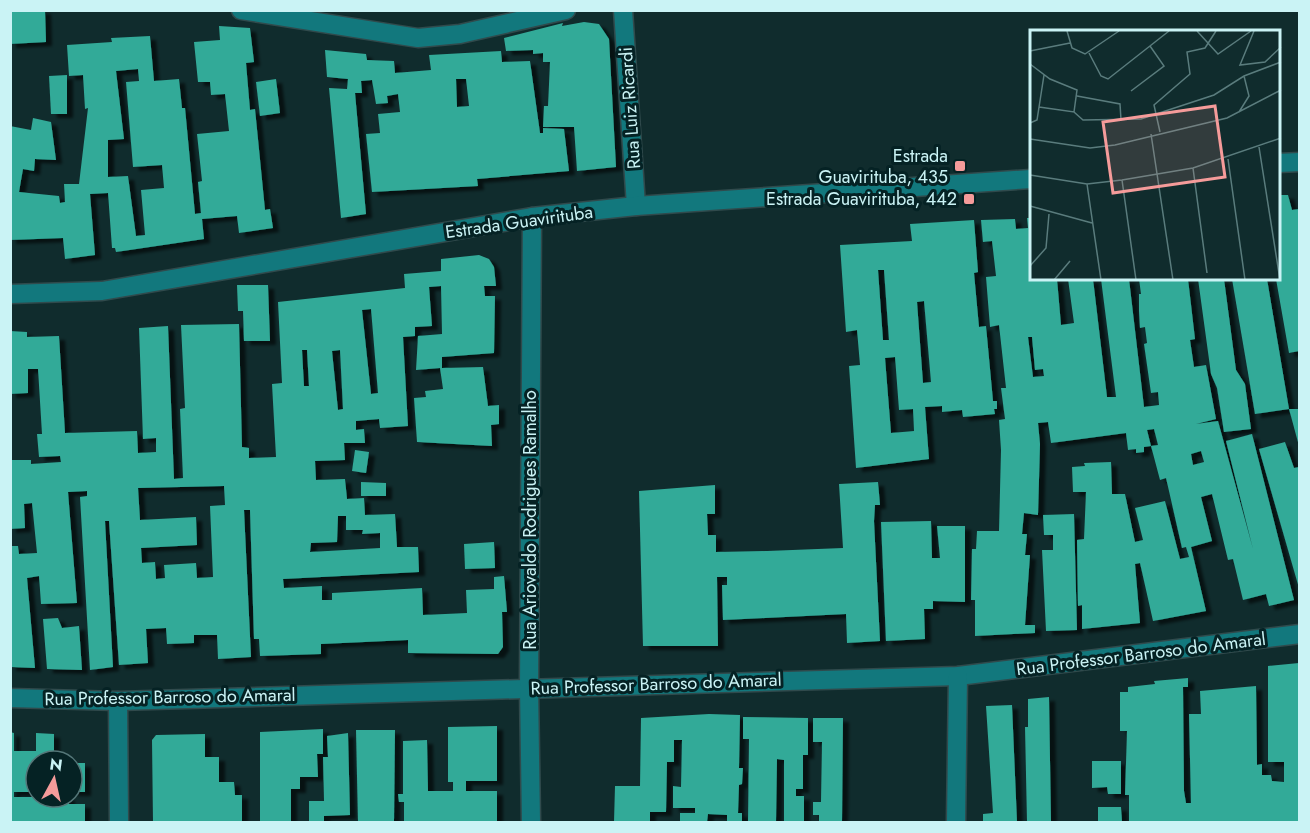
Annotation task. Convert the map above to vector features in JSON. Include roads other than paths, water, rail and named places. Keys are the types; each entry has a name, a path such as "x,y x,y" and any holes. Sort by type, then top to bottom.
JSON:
{"street":[{"path":"241,10 418,38 460,34 566,10"},
{"name":"Rua Luiz Ricardi","path":"623,10 636,206"},
{"path":"1280,163 1299,162"},
{"name":"Estrada Guavirituba","path":"10,294 102,291 532,217 636,206 1030,179"},
{"name":"Rua Ariovaldo Rodrigues Ramalho","path":"531,822 529,688 532,217"},
{"name":"Rua Professor Barroso do Amaral","path":"10,698 118,701 958,676 1299,634"},
{"path":"956,822 958,676"},
{"path":"118,701 119,822"}],"place":[{"name":"Estrada Guavirituba, 435","path":"960,166"},
{"name":"Estrada Guavirituba, 442","path":"969,199"}]}
